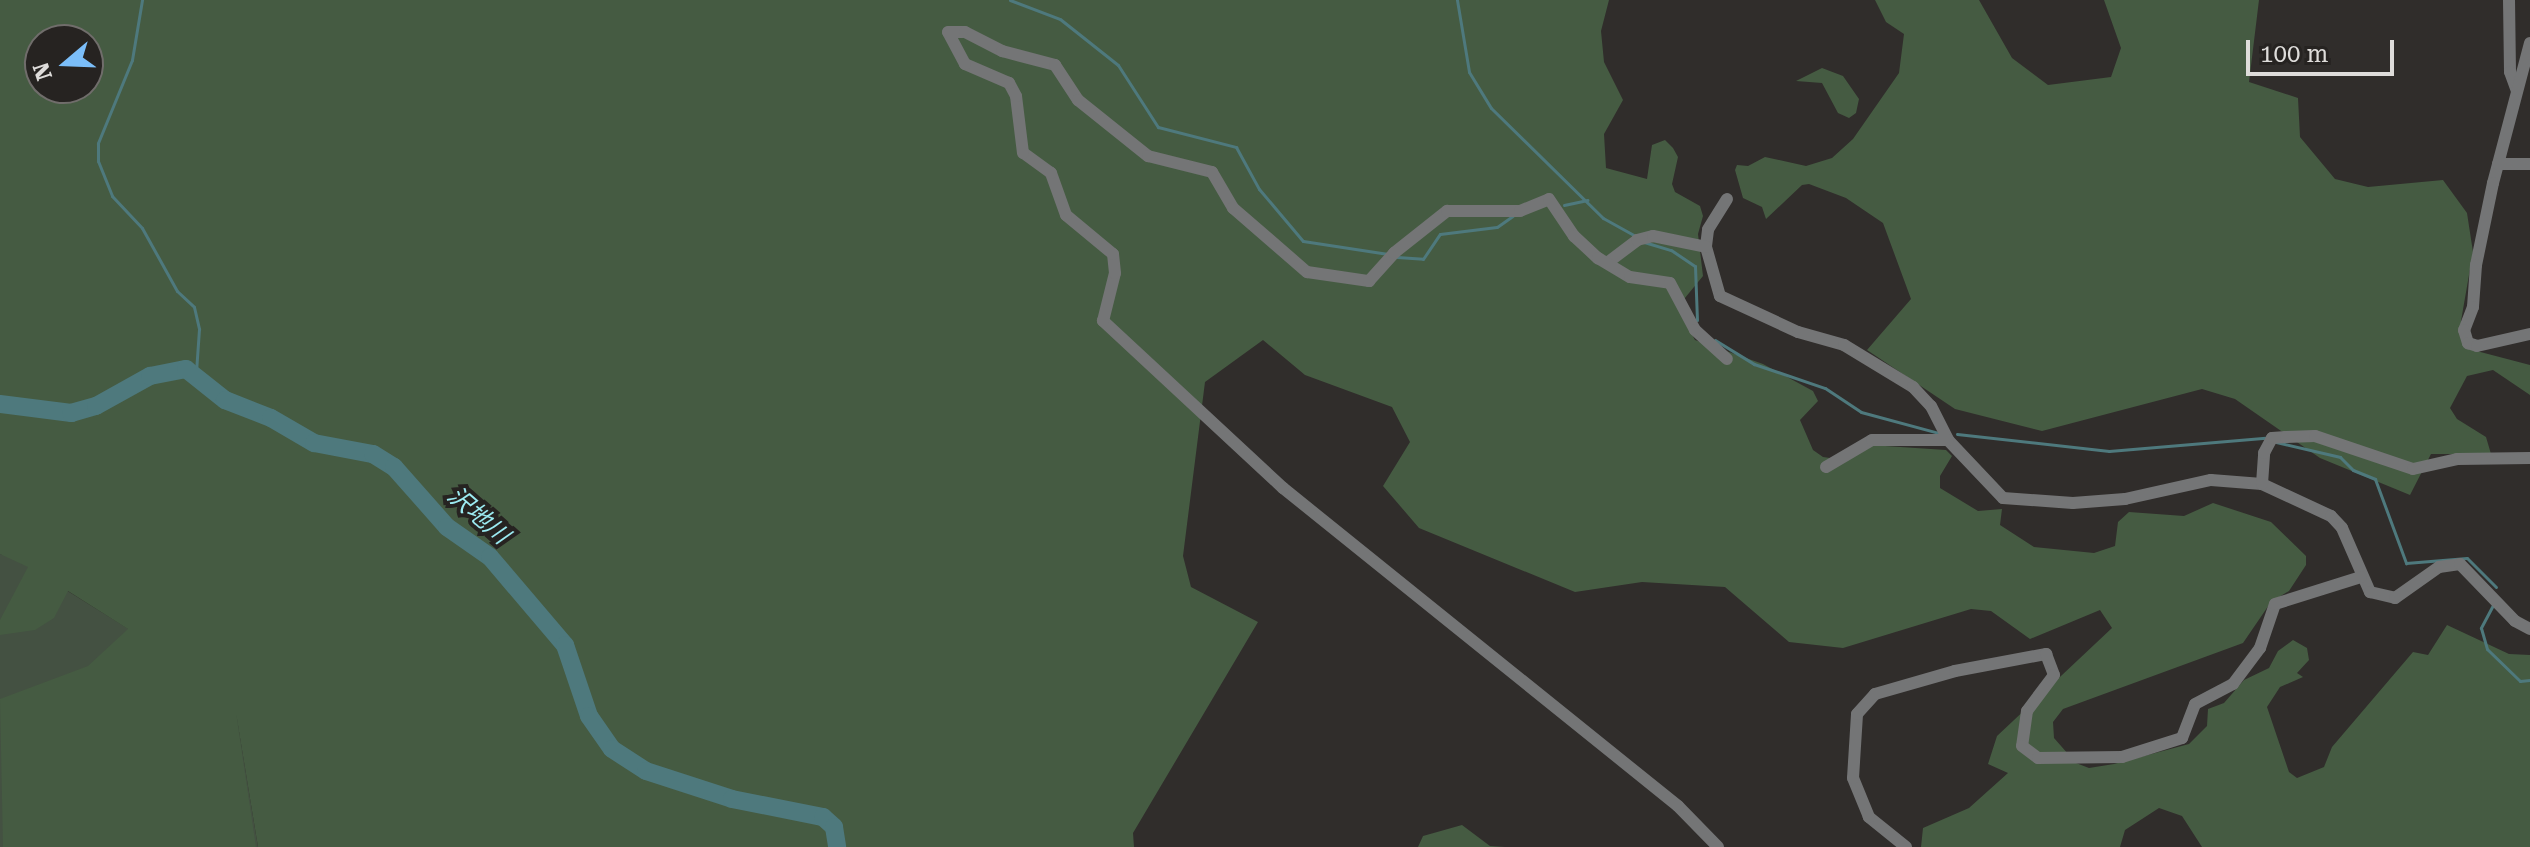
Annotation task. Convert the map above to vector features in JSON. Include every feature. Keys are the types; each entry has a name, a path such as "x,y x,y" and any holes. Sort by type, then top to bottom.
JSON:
{"street":[{"path":"2509,0 2510,72 2517,91"},
{"path":"1718,847 1678,806 1283,488 1103,321 1115,273 1113,254 1066,215 1051,173 1023,153 1016,96 1009,83 965,64 948,32 965,32 1002,51 1055,65 1078,100 1148,156 1212,172 1233,208 1286,258 1319,277 1369,281 1394,253 1453,209 1520,211 1549,199 1574,236 1607,263 1630,277 1670,283 1695,330 1727,359"},
{"path":"2530,43 2498,164 2476,265 2473,307 2464,330 2468,343 2477,346 2530,334"},
{"path":"2498,164 2530,164"},
{"path":"1727,199 1708,230 1706,247 1712,280 1730,305 1844,345 1913,387 1931,406 1948,440 2003,498 2039,504 2125,499 2211,480 2262,484 2331,516 2355,554 2361,577 2370,592 2395,598 2439,567 2460,564 2515,621 2530,629"},
{"path":"1607,263 1637,240 1653,236 1706,247"},
{"path":"2262,484 2262,460 2271,442 2315,436 2413,469 2457,459 2530,458"},
{"path":"1826,467 1862,442 1948,440"},
{"path":"1906,847 1869,817 1853,778 1857,714 1875,694 1955,671 2046,654 2054,675 2027,711 2022,746 2038,758 2122,757 2182,738 2195,704 2233,684 2260,648 2275,604 2361,577"}],"green space":[{"path":"0,0 1609,0 1601,31 1604,62 1623,100 1604,134 1606,168 1647,179 1652,145 1665,140 1673,148 1678,157 1672,184 1675,192 1700,206 1703,216 1698,234 1703,276 1680,304 1689,329 1695,340 1763,364 1813,391 1818,401 1800,420 1813,450 1823,457 1844,460 1870,445 1946,450 1952,456 1940,476 1940,488 1978,511 2002,509 2000,525 2034,547 2094,553 2115,546 2118,522 2129,512 2184,516 2213,503 2271,522 2306,556 2306,565 2289,591 2271,602 2243,643 2063,709 2053,722 2054,738 2076,763 2089,768 2114,764 2189,744 2207,726 2208,709 2224,703 2244,680 2269,668 2278,651 2293,640 2307,648 2309,660 2297,673 2303,677 2280,687 2267,707 2289,772 2297,778 2324,767 2332,747 2413,652 2428,655 2447,625 2509,654 2530,655 2530,847 2202,847 2182,816 2159,808 2125,830 2120,847 1921,847 1923,828 1969,808 2008,773 1988,764 1997,736 2112,628 2100,610 2030,639 1991,611 1971,609 1843,648 1789,642 1725,587 1642,582 1575,592 1419,528 1383,486 1410,442 1392,407 1305,375 1263,340 1205,382 1183,556 1191,587 1258,622 1133,833 1134,847 258,847 236,713 256,847 3,847 0,699 88,666 128,629 68,591 54,618 35,630 0,635 0,620 28,567 0,554"},
{"path":"1875,0 1979,0 2012,58 2048,85 2111,77 2121,48 2104,0 2259,0 2249,82 2298,98 2300,137 2335,179 2368,187 2443,180 2467,213 2473,252 2461,321 2469,349 2530,365 2530,395 2493,370 2467,376 2450,408 2457,419 2486,437 2491,454 2431,454 2410,495 2320,458 2235,399 2202,389 2042,431 1955,409 1867,350 1911,299 1883,223 1846,198 1809,184 1802,185 1766,219 1762,207 1743,198 1735,170 1737,165 1748,166 1765,157 1806,166 1832,158 1853,139 1899,73 1904,34 1886,22"},
{"path":"1822,68 1843,76 1859,99 1856,113 1849,118 1838,113 1822,83 1796,81"},
{"path":"0,554 13,557 233,694 258,847 0,847"},
{"path":"1462,825 1490,846 1505,847 1418,847 1423,836"}],"waterway":[{"path":"142,0 132,60 98,143 98,161 112,196 142,228 177,291 194,307 199,329 196,372"},
{"path":"1010,0 1060,19 1118,65 1158,127 1236,147 1259,189 1303,241 1388,254"},
{"path":"1457,0 1469,72 1491,108 1603,218 1634,235"},
{"path":"1564,205 1587,200"},
{"path":"1397,257 1423,259 1440,234 1497,227 1513,216"},
{"path":"1644,242 1671,250 1695,266 1697,320"},
{"path":"1715,340 1754,364 1825,388 1861,412 1939,433"},
{"name":"沢地川","path":"0,404 71,413 96,406 150,376 186,369 225,400 271,418 314,443 373,454 394,467 447,527 490,557 565,645 589,716 612,749 646,771 732,799 823,817 834,827 837,847"},
{"path":"1957,434 2109,451 2265,438"},
{"path":"2276,442 2340,457 2353,470 2375,479 2406,563 2467,558 2496,587"},
{"path":"2493,605 2481,628 2487,649 2520,681 2530,680"}]}
